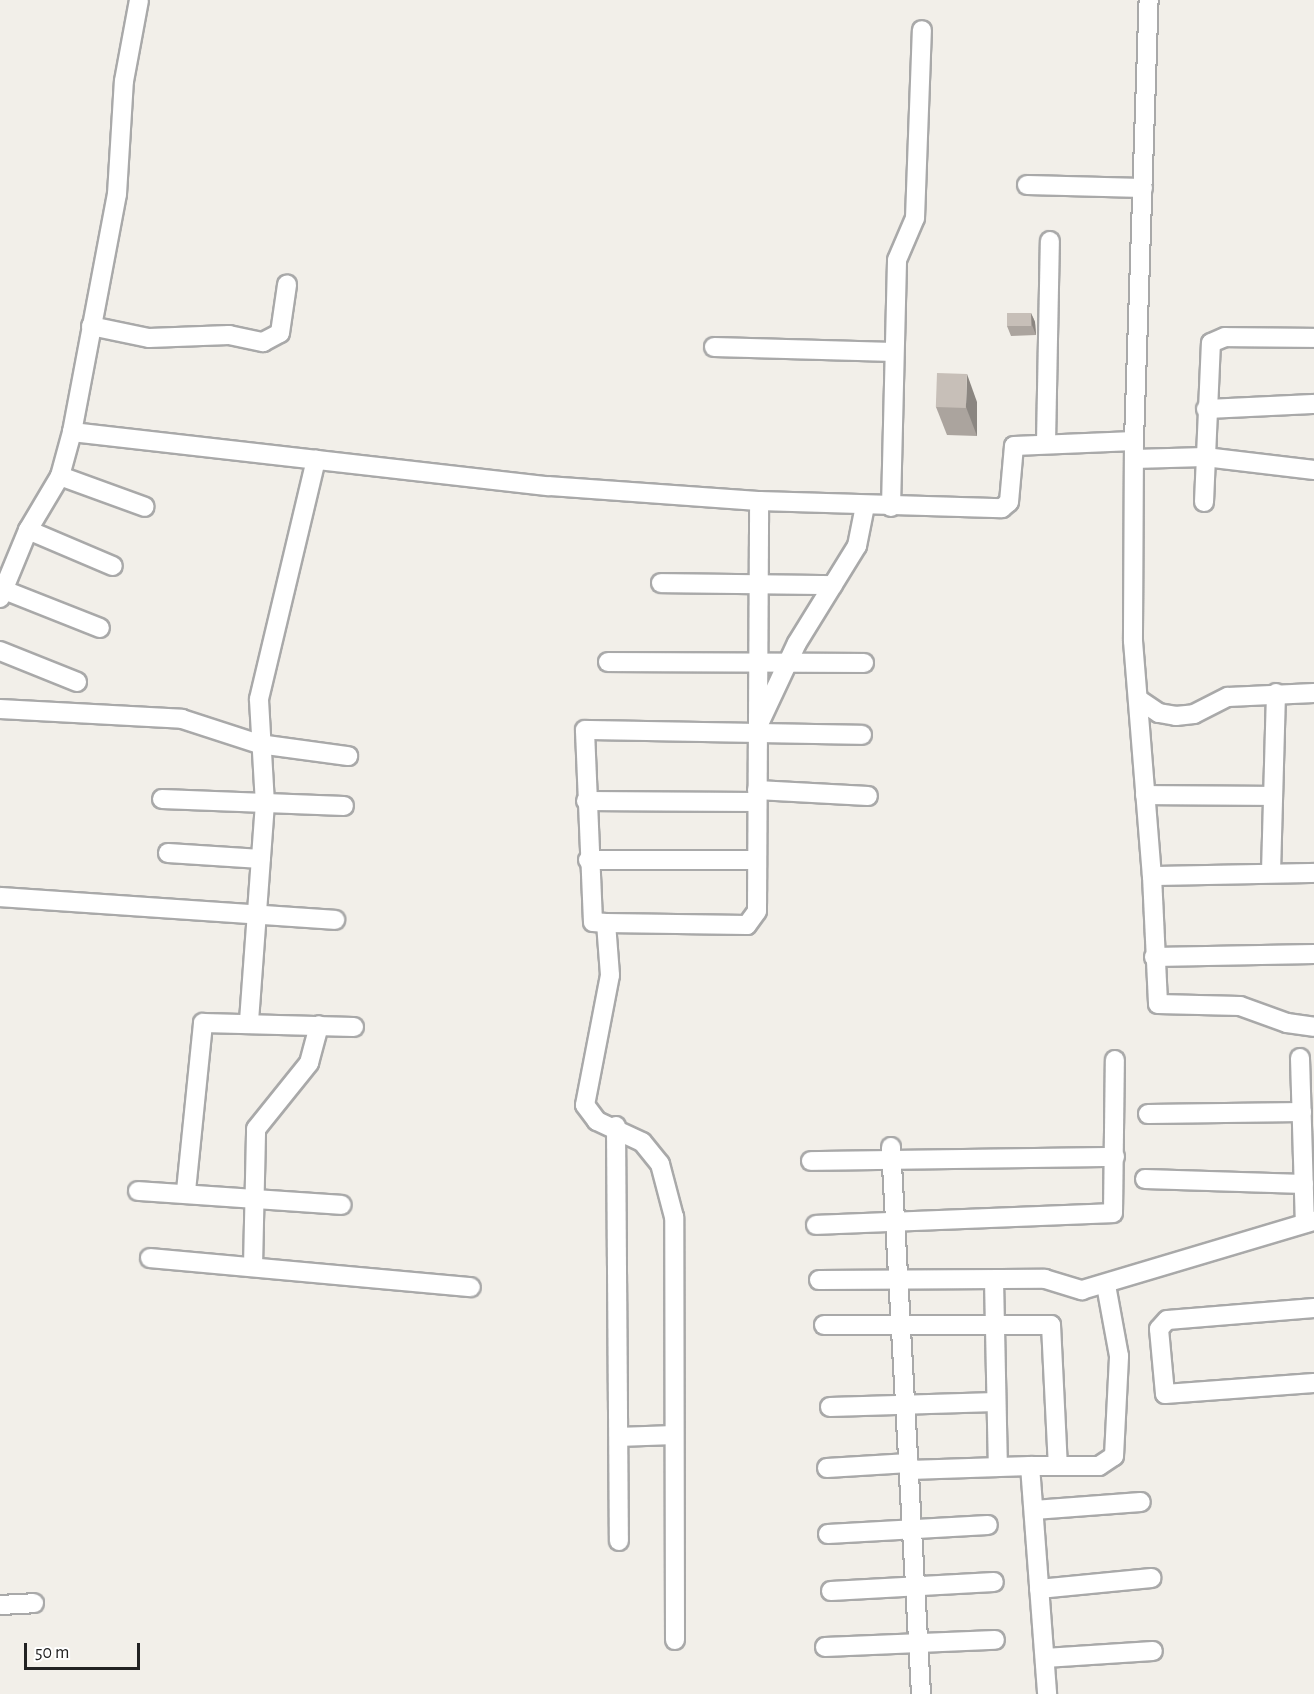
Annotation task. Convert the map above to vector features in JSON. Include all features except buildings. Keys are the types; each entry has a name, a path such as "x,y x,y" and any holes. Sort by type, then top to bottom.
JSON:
{"street":[{"path":"100,628 2,594 28,530 60,476 72,432 117,194 124,81 139,0"},
{"path":"1149,0 1134,459 1138,699 1152,876 1158,1004 1240,1006 1287,1023 1314,1027"},
{"path":"891,507 897,260 915,218 922,30"},
{"path":"1027,185 1143,188"},
{"path":"1046,443 1050,241"},
{"path":"91,326 149,338 229,336 263,342 280,333 287,285"},
{"path":"1204,502 1206,409 1211,343 1225,337 1314,338"},
{"path":"714,347 894,352"},
{"path":"1206,409 1314,404"},
{"path":"72,432 316,460 759,501 891,507 1005,507 1014,446 1134,441"},
{"path":"1134,459 1205,457 1314,470"},
{"path":"249,1021 265,804 259,744 259,699 316,460"},
{"path":"60,476 145,507"},
{"path":"759,501 757,663 757,730 757,911 747,925 593,922 588,860 585,730 757,730 862,735"},
{"path":"757,730 788,663 857,546 865,506"},
{"path":"28,530 114,566"},
{"path":"661,584 833,585"},
{"path":"0,651 77,682"},
{"path":"608,662 864,663"},
{"path":"1271,872 1276,693"},
{"path":"1138,699 1176,716 1194,714 1228,697 1314,693"},
{"path":"0,709 182,719 259,744 348,756"},
{"path":"1145,795 1273,796"},
{"path":"586,801 757,796 868,796"},
{"path":"162,799 344,806"},
{"path":"168,853 261,859"},
{"path":"588,860 757,860"},
{"path":"1152,876 1314,873"},
{"path":"0,897 335,920"},
{"path":"606,923 610,975 585,1105 597,1121 616,1126 642,1142 660,1164 670,1195 675,1640"},
{"path":"1154,957 1314,954"},
{"path":"186,1191 198,1032 211,1019 354,1027"},
{"path":"253,1266 252,1195 256,1129 309,1063 319,1025"},
{"path":"819,1280 899,1282 1045,1279 1082,1290 1106,1285 1310,1222 1304,1184 1300,1058"},
{"path":"816,1225 1107,1216 1114,1209 1115,1060"},
{"path":"1148,1114 1302,1112"},
{"path":"616,1126 620,1541"},
{"path":"811,1161 891,1155 1115,1157"},
{"path":"891,1155 921,1694"},
{"path":"1145,1179 1304,1184"},
{"path":"138,1191 252,1195 342,1204"},
{"path":"150,1258 471,1287"},
{"path":"994,1280 998,1467"},
{"path":"827,1468 1099,1466 1114,1456 1119,1356 1106,1285"},
{"path":"1314,1308 1167,1320 1159,1329 1165,1394 1314,1383"},
{"path":"824,1325 901,1327 994,1324 1052,1327 1058,1466"},
{"path":"830,1407 996,1402"},
{"path":"619,1437 674,1435"},
{"path":"1030,1466 1047,1694"},
{"path":"1034,1510 1141,1502"},
{"path":"828,1534 988,1525"},
{"path":"1040,1588 1150,1578"},
{"path":"831,1591 993,1582"},
{"path":"0,1605 34,1603"},
{"path":"825,1647 995,1640"},
{"path":"1045,1659 1153,1651"}]}
